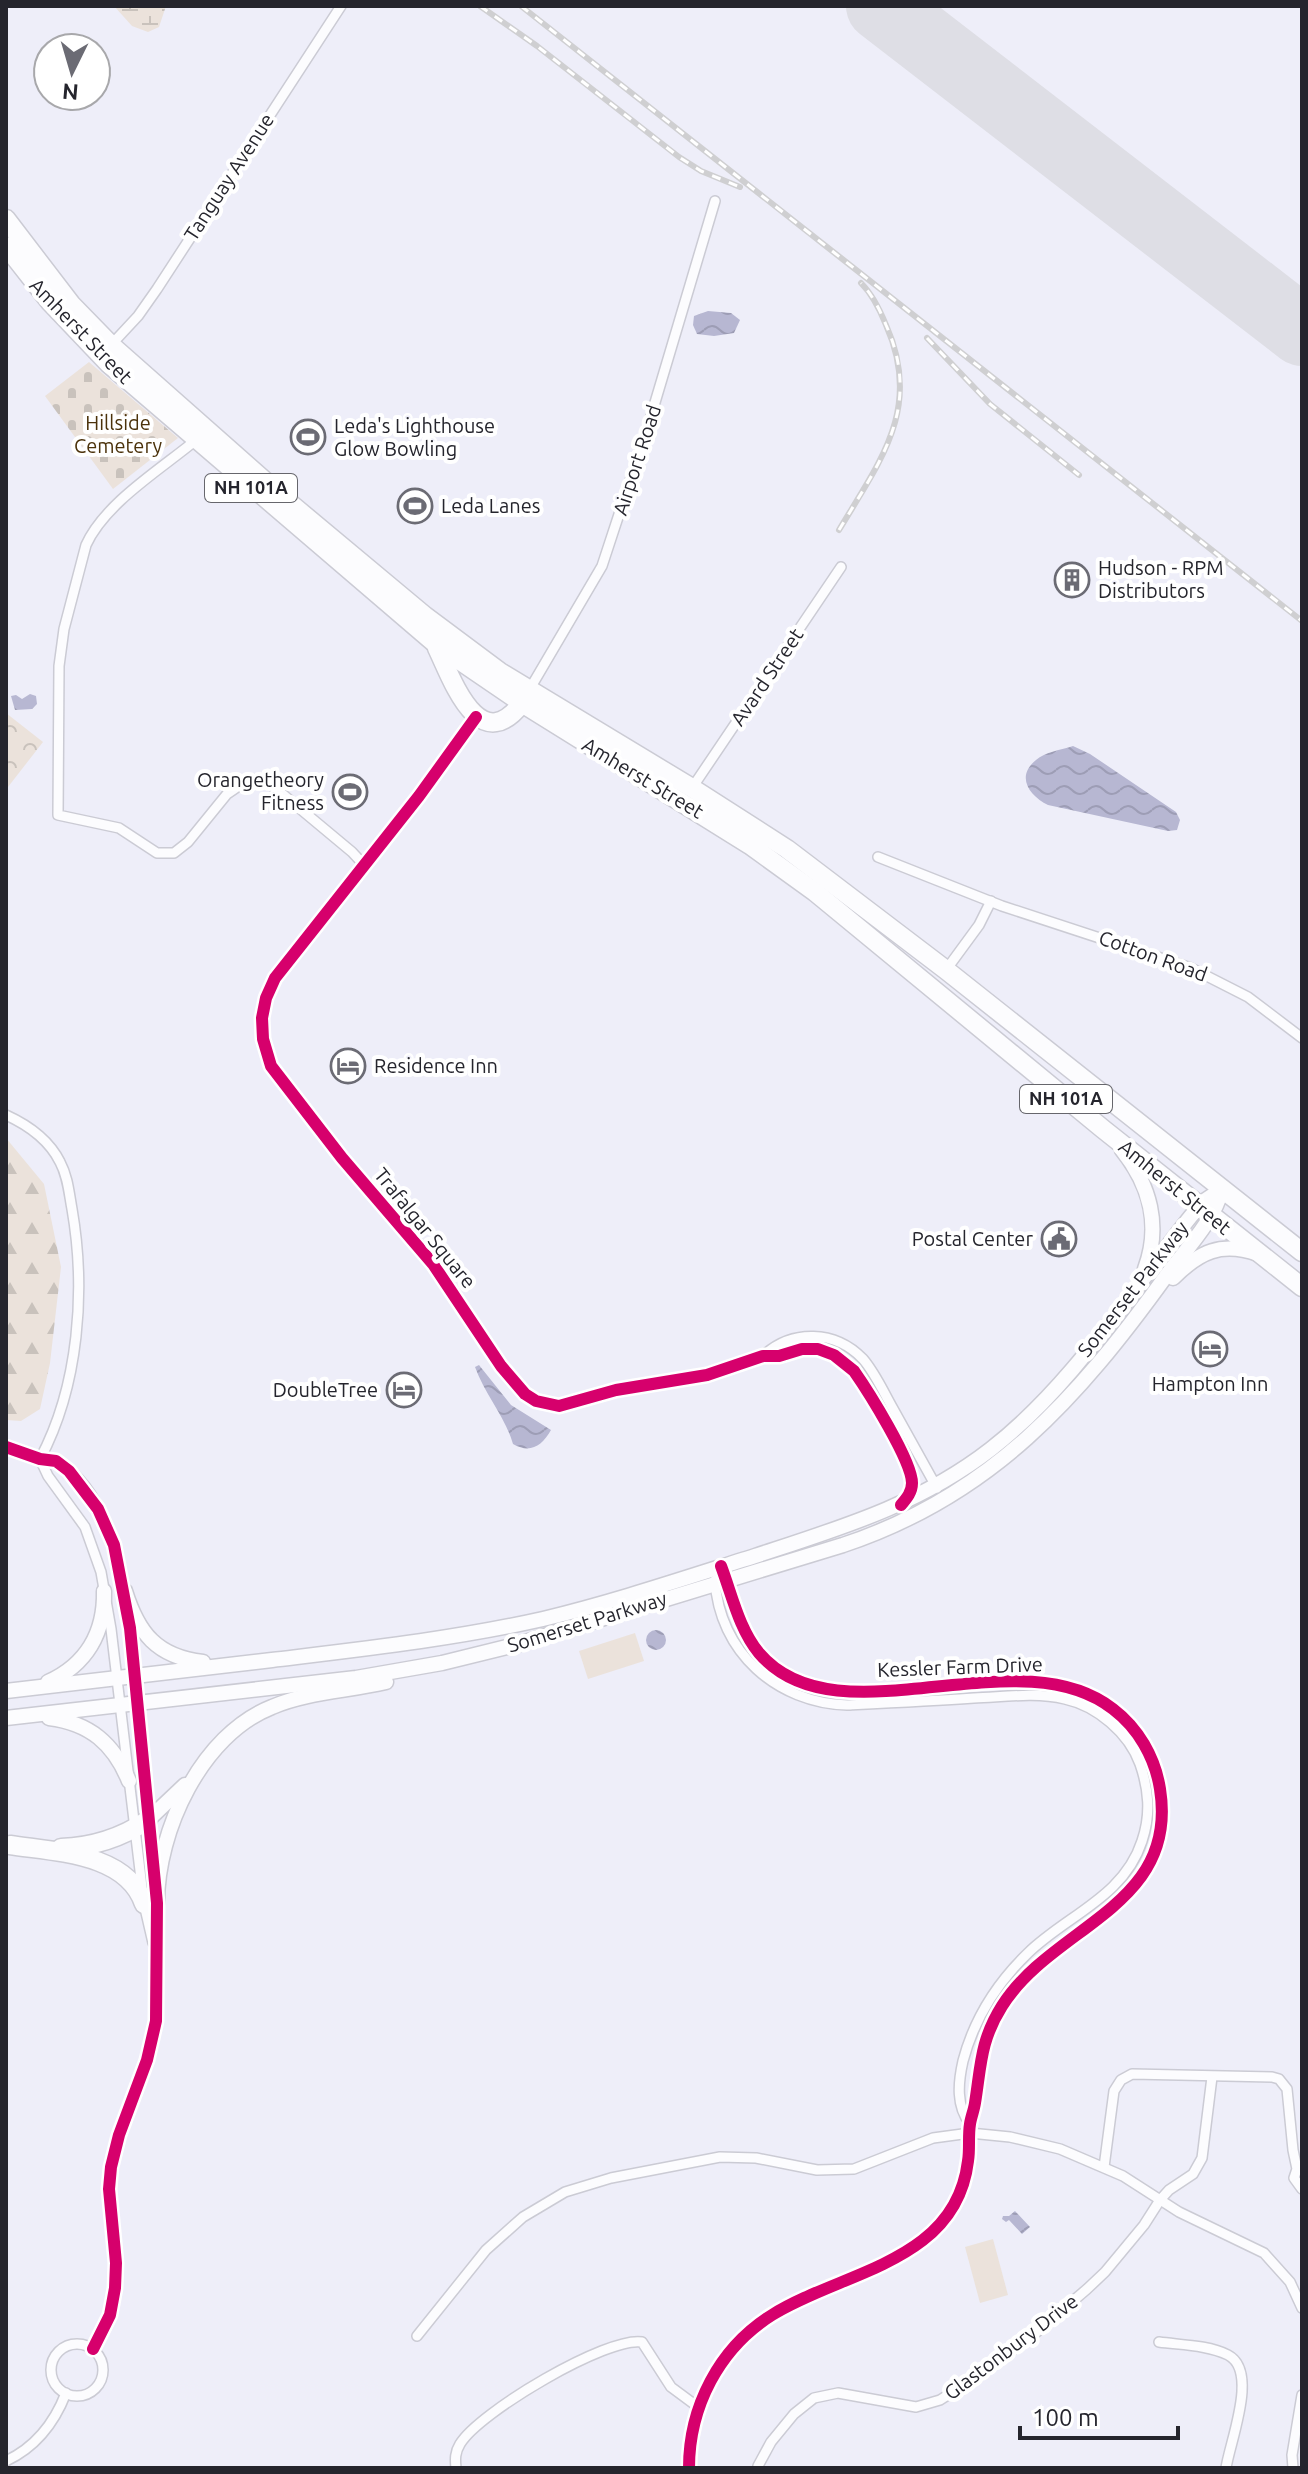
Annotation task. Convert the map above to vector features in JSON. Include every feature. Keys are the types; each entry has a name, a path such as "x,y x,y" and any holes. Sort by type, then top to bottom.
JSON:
{"highway":[{"name":"Amherst Street","path":"6,219 71,304 111,345 402,598 526,696 815,892 1103,1129 1302,1287"},
{"name":"Amherst Street","path":"6,246 81,336 196,440 434,642 692,788 787,849 946,970 1302,1252"},
{"path":"434,642 465,704 476,717 490,722 501,721 514,713 526,696"},
{"path":"8,1845 49,1848 88,1845 115,1838 141,1824"},
{"path":"8,1845 76,1856 111,1867 132,1882 150,1903"}],"main road":[{"path":"1103,1129 1132,1164 1150,1203 1152,1247 1136,1287"},
{"name":"Somerset Parkway","path":"14,1717 356,1678 442,1663 519,1644 721,1577 901,1505 989,1451 1030,1415 1068,1373 1136,1287 1205,1210 1218,1203 1222,1189"},
{"name":"Somerset Parkway","path":"6,1691 399,1645 533,1621 721,1577 875,1534 944,1500 996,1465 1049,1418 1090,1374 1152,1297 1205,1210"},
{"path":"1152,1297 1201,1254 1228,1248 1262,1256"},
{"path":"33,1688 66,1673 88,1652 103,1618 104,1591"},
{"path":"125,1591 143,1631 162,1650 190,1660 239,1664"},
{"path":"141,1824 249,1718 274,1705 394,1680 442,1663"},
{"path":"14,1717 59,1719 89,1728 110,1747 129,1781"},
{"path":"150,1903 165,1838 202,1767"}],"street":[{"name":"Tanguay Avenue","path":"111,345 138,316 157,289 341,6"},
{"name":"Airport Road","path":"526,696 602,566 648,426 715,201"},
{"path":"196,440 114,508 98,525 86,545 60,656 58,815 119,828 157,853 174,853 188,842 227,794 249,779 258,779 274,787 365,866"},
{"name":"Avard Street","path":"692,788 841,567"},
{"name":"Trafalgar Square","path":"476,717 365,866 288,959 270,988 262,1018 267,1057 291,1095 433,1264 508,1376 525,1394 536,1401 559,1406 616,1390 723,1371 763,1356 818,1349 850,1366 909,1469 912,1487 901,1505"},
{"name":"Cotton Road","path":"878,857 991,901 1206,974 1248,997 1302,1038"},
{"path":"946,970 979,925 991,901"},
{"path":"6,1115 30,1128 53,1151 68,1181 76,1231 78,1294 72,1359 56,1424 40,1459 48,1476 85,1527 96,1554 117,1678 129,1781 141,1824 150,1903"},
{"name":"Trafalgar Square","path":"763,1356 776,1344 800,1337 830,1339 856,1353 873,1374 944,1500"},
{"path":"6,1447 56,1461 93,1501 111,1535 125,1591 135,1676 141,1824 158,1984 154,2031 144,2071 117,2143 110,2175 116,2263 114,2300 107,2323 93,2349"},
{"name":"Kessler Farm Drive","path":"721,1577 721,1611 734,1642 757,1671 786,1692 820,1703 847,1705 1013,1696 1066,1699 1099,1714 1117,1728 1138,1759 1149,1800 1146,1831 1138,1854 1118,1884 1030,1950 989,1999 972,2036 960,2077 960,2109 970,2128"},
{"name":"Kessler Farm Drive","path":"689,2468 690,2437 698,2407 725,2358 744,2336 769,2316 899,2256 948,2214 962,2188 969,2155 970,2128 983,2049 1003,2004 1025,1976 1044,1959 1123,1901 1146,1872 1162,1825 1160,1788 1150,1753 1125,1718 1088,1693 1064,1685 1013,1682 843,1691 807,1685 775,1668 757,1651 721,1577"},
{"path":"1104,2167 1114,2091 1121,2080 1132,2074 1272,2077 1284,2083 1287,2089 1293,2150 1300,2168 1294,2178 1302,2189"},
{"name":"Glastonbury Drive","path":"758,2466 771,2442 794,2414 814,2398 838,2393 916,2407 940,2400 1031,2337 1105,2272 1144,2225 1160,2200 1193,2174 1200,2164 1212,2077"},
{"path":"417,2336 486,2250 523,2217 565,2192 611,2178 720,2157 756,2158 817,2170 854,2169 933,2138 970,2128 1060,2149 1104,2167 1193,2220 1264,2253 1290,2282 1302,2308"},
{"path":"456,2468 458,2446 503,2404 544,2379 622,2343 642,2342 671,2387 698,2407"},
{"path":"1159,2342 1220,2352 1231,2356 1239,2365 1242,2389 1226,2468"},
{"path":"70,2345 93,2349 103,2368 100,2383 87,2394 77,2396 66,2393 53,2380 55,2357 70,2345"},
{"path":"6,2461 26,2450 45,2433 66,2393"},
{"path":"1293,2468 1294,2432 1302,2395"}],"green space":[{"path":"114,6 166,6 159,27 148,32 132,26"},
{"name":"Hillside Cemetery","path":"89,362 178,438 113,489 45,396"},
{"path":"6,713 43,742 8,787 6,785"},
{"path":"6,1138 44,1184 61,1267 50,1363 40,1409 21,1421 6,1420"},
{"path":"635,1633 644,1661 588,1679 579,1651"},
{"path":"993,2239 1008,2295 980,2303 965,2247"}],"water":[{"path":"708,311 731,313 740,320 734,333 714,336 697,334 693,325 694,316"},
{"path":"30,694 36,696 37,704 32,709 15,710 11,696 22,699"},
{"path":"1073,746 1090,754 1176,812 1180,820 1177,830 1168,831 1048,805 1036,797 1027,786 1026,773 1030,766 1044,755"},
{"path":"479,1365 511,1405 551,1430 540,1444 525,1448 513,1444 479,1377 475,1367"},
{"path":"656,1630 663,1633 666,1640 663,1647 656,1650 649,1647 646,1640 649,1633"},
{"path":"1015,2211 1030,2227 1022,2234 1009,2220 1006,2222 1002,2219"}],"runway":[{"path":"881,6 1302,331"}],"railway":[{"path":"480,6 537,46 679,157 701,171 740,187"},
{"path":"521,6 1302,621"},
{"path":"839,530 882,457 898,408 900,382 896,355 878,308 861,283"},
{"path":"927,338 990,404 1079,475"}],"cycle path":[{"path":"476,717 419,796 275,978 262,1018 263,1039 271,1066 342,1158 433,1264 501,1366 525,1394 536,1401 559,1406 616,1390 707,1375 763,1356 818,1349 834,1355 854,1371 879,1409 910,1473 910,1492 901,1505"},
{"path":"6,1447 56,1461 69,1471 98,1509 114,1545 130,1628 157,1903 156,2021 147,2060 119,2135 111,2167 109,2189 116,2263 115,2288 110,2315 93,2349"},
{"path":"689,2468 690,2445 701,2401 722,2362 737,2344 772,2315 892,2260 919,2243 942,2222 959,2195 968,2161 970,2124 982,2054 1002,2006 1024,1978 1132,1888 1150,1861 1161,1829 1160,1789 1150,1755 1138,1734 1113,1709 1073,1689 1028,1682 880,1691 834,1690 793,1679 752,1644 741,1623 721,1566"}],"place":[{"name":"Leda's Lighthouse Glow Bowling","path":"308,437"},
{"name":"Leda Lanes","path":"415,506"},
{"name":"Hudson - RPM Distributors","path":"1072,580"},
{"name":"Orangetheory Fitness","path":"350,792"},
{"name":"Residence Inn","path":"348,1066"},
{"name":"Postal Center","path":"1059,1239"},
{"name":"Hampton Inn","path":"1210,1349"},
{"name":"DoubleTree","path":"404,1390"}]}
